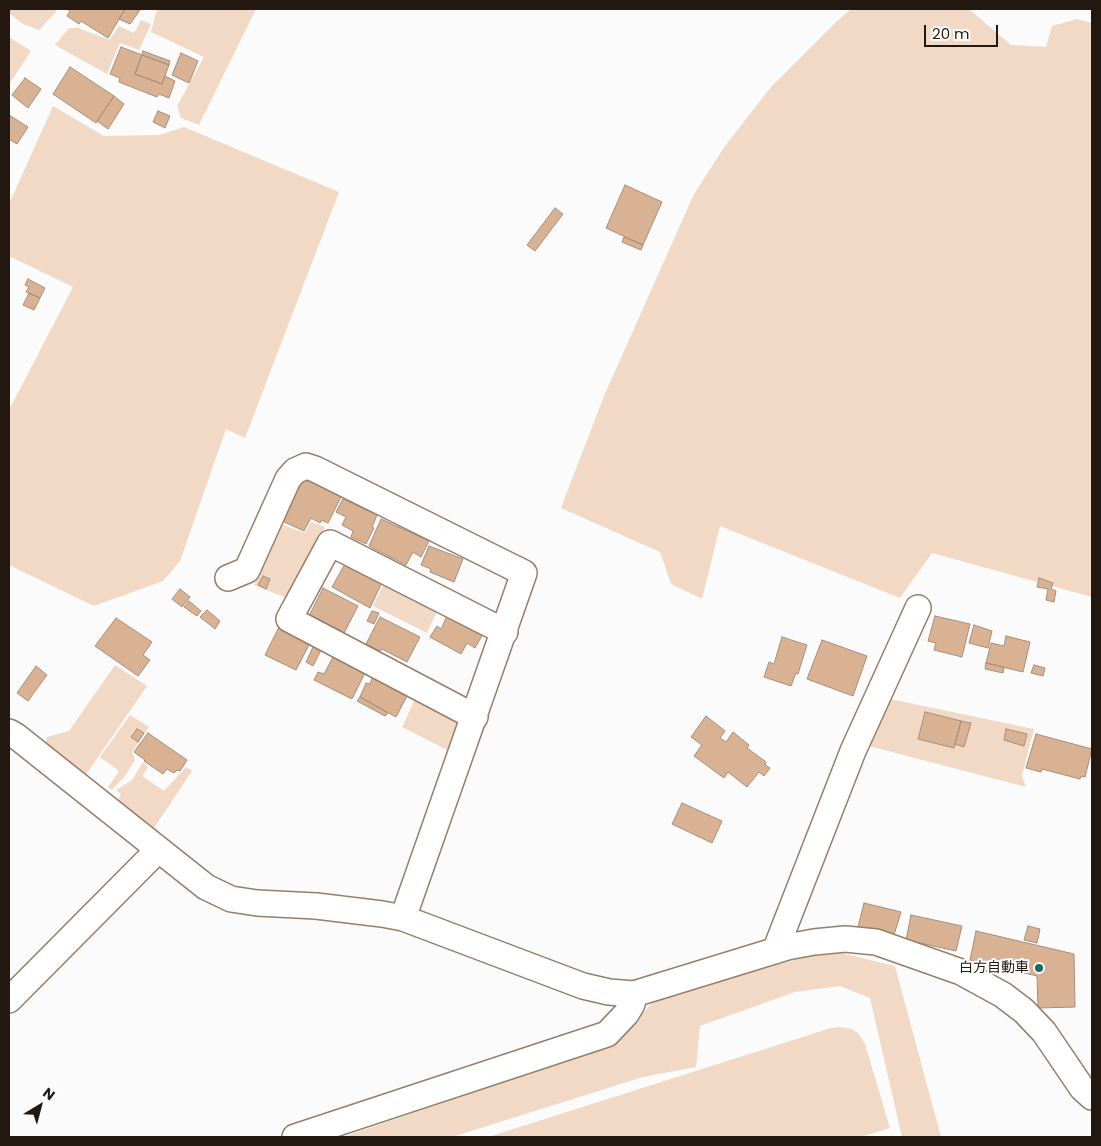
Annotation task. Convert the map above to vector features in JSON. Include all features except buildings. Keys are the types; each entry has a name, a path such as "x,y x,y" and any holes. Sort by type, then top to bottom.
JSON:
{"street":[{"path":"228,578 247,570 288,479 295,471 306,466 524,573 403,918"},
{"path":"475,717 290,619 330,543 504,632"},
{"path":"775,951 853,751 918,608"},
{"path":"9,732 206,888 231,899 257,903 316,906 403,918 583,986 609,992 634,994 775,951 814,942 845,939 876,942 961,972 1003,995 1024,1010 1044,1032 1082,1088 1092,1097"},
{"path":"9,1000 158,850"},
{"path":"295,1137 607,1034 626,1014 632,1004 634,994"}],"shaded area":[{"path":"9,9 57,9 39,30 23,24 9,13"},
{"path":"157,9 256,9 199,125 181,118 177,106 204,57 151,32"},
{"path":"851,9 969,9 1011,45 1046,47 1052,26 1077,19 1092,23 1092,597 932,553 900,598 720,526 702,599 671,584 660,552 561,508 604,396 694,194 725,146 771,87"},
{"path":"141,20 151,24 139,50 120,43 107,74 55,45 69,28 78,28 109,40 119,26 134,33"},
{"path":"9,37 31,51 9,84"},
{"path":"53,106 104,136 159,135 184,127 339,192 245,438 226,429 180,561 163,581 94,606 9,565 9,410 73,287 9,256 9,204"},
{"path":"311,522 325,527 289,599 254,585 283,525 305,533"},
{"path":"386,579 440,605 427,633 373,606"},
{"path":"115,665 147,686 85,776 45,745 47,737 69,731"},
{"path":"417,695 456,716 461,725 451,752 402,727"},
{"path":"890,699 1034,729 1022,776 1026,787 869,746"},
{"path":"130,715 149,727 132,752 135,760 125,776 112,790 108,787 119,771 100,757"},
{"path":"143,762 148,767 142,776 164,791 186,767 192,771 154,828 118,800 121,794 116,790 132,780"},
{"path":"841,953 895,966 941,1137 902,1137 870,998 840,986 795,992 700,1026 696,1067 643,1077 452,1137 343,1137 615,1044 652,1003 706,984 806,957"},
{"path":"831,1028 852,1029 858,1033 865,1044 890,1128 861,1137 488,1137"}],"place":[{"name":"白方自動車","path":"1039,968"}]}
